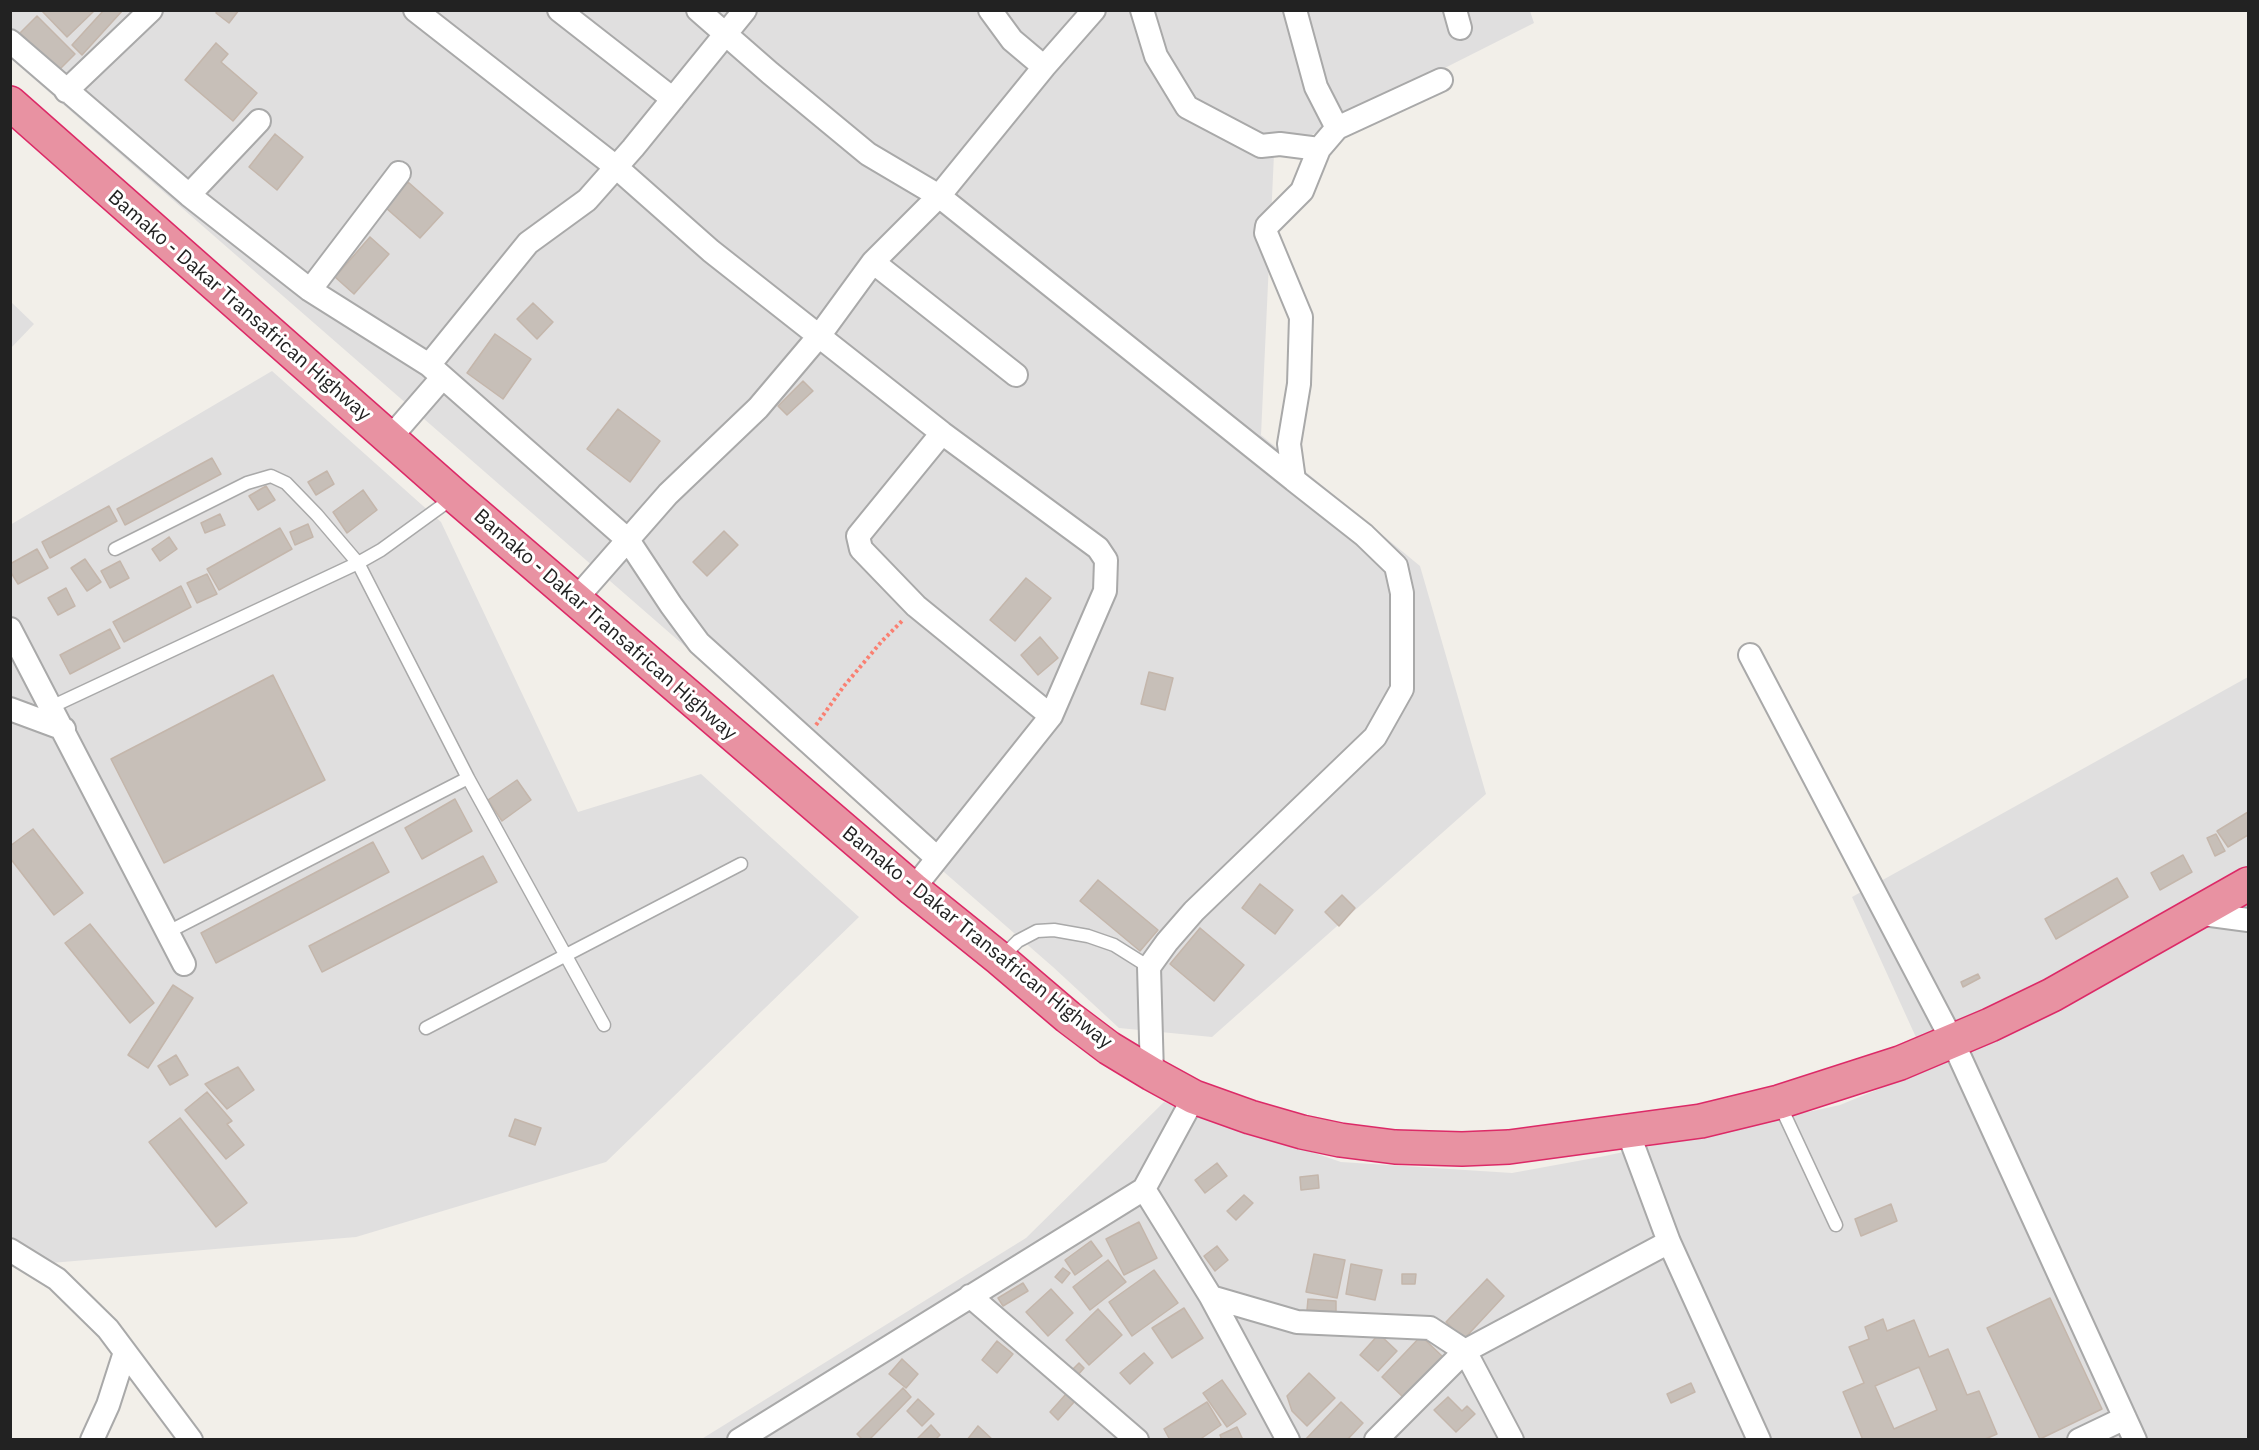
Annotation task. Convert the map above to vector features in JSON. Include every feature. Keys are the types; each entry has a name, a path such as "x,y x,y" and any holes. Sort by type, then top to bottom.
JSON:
{"highway":[{"name":"Bamako - Dakar Transafrican Highway","path":"10,103 575,600 913,889 1068,1017 1110,1048 1152,1074 1194,1097 1250,1117 1340,1140 1395,1147 1462,1149 1509,1148 1701,1121 1779,1102 1900,1063 1990,1025 2052,995 2248,884"}],"street":[{"path":"66,91 151,10"},
{"path":"415,10 616,167 711,251 942,434 1098,548 1106,560 1105,591 1051,716 913,889"},
{"path":"559,10 673,99"},
{"path":"698,10 868,154 939,196 1364,535 1396,566 1402,593 1402,689 1375,736 1194,911 1149,967 1152,1074"},
{"path":"390,438 528,243 587,200 746,10"},
{"path":"990,10 1012,40 1044,68"},
{"path":"575,600 668,494 758,408 819,336 873,262 939,196 1094,10"},
{"path":"1142,10 1156,56 1187,107 1260,146 1280,144 1319,149"},
{"path":"1295,10 1316,87 1337,128"},
{"path":"10,41 189,195 310,290 436,371 628,540 699,643 937,858"},
{"path":"1294,480 1289,444 1299,384 1301,317 1266,232 1267,226 1302,191 1319,149 1337,128 1441,80"},
{"path":"189,195 259,121"},
{"path":"310,290 399,173"},
{"path":"873,262 1016,375"},
{"path":"942,434 858,536 861,549 916,606 1051,716"},
{"path":"10,628 184,964"},
{"path":"1750,655 1952,1040 2135,1440"},
{"path":"10,709 64,729"},
{"path":"2196,913 2248,920"},
{"path":"739,1440 1144,1189 1194,1097"},
{"path":"1628,1132 1669,1242 1759,1440"},
{"path":"1144,1189 1211,1297 1288,1440"},
{"path":"1376,1440 1465,1351 1669,1242"},
{"path":"10,1250 57,1279 108,1329 191,1440"},
{"path":"970,1296 1137,1440"},
{"path":"1211,1297 1298,1322 1430,1328 1465,1351 1509,1438"},
{"path":"92,1440 108,1405 125,1352"},
{"path":"2079,1440 2125,1418"}],"lane":[{"path":"116,549 247,483 271,476 286,483 358,563 468,778 604,1025"},
{"path":"51,707 358,563 381,550 455,496"},
{"path":"168,932 468,778"},
{"path":"426,1028 741,864"},
{"path":"1000,959 1018,941 1037,931 1054,930 1088,936 1114,945 1149,967"},
{"path":"1779,1102 1836,1226"}],"path":[{"path":"806,739 844,686 882,641 916,606"}],"shaded area":[{"path":"11,10 1530,11 1534,23 1274,154 1261,435 1420,566 1486,794 1212,1037 1119,1028 1053,967 11,59"},
{"path":"10,301 34,324 11,348 10,348"},
{"path":"272,371 441,522 578,812 701,774 859,917 606,1162 356,1237 51,1263 11,1236 10,525"},
{"path":"2248,677 2248,1439 700,1440 1026,1238 1164,1102 1341,1162 1512,1173 1605,1156 1840,1105 1930,1068 1852,897"}],"building":[{"path":"41,10 93,10 94,11 67,37"},
{"path":"104,10 123,10 82,55 72,45"},
{"path":"218,10 239,10 229,23 216,13"},
{"path":"37,16 75,54 58,71 20,33"},
{"path":"216,43 228,54 221,62 257,93 233,121 185,80"},
{"path":"275,134 303,157 277,190 249,167"},
{"path":"408,182 443,213 420,238 386,208"},
{"path":"370,237 389,254 354,294 335,277"},
{"path":"533,303 553,322 537,339 517,319"},
{"path":"495,334 531,359 503,399 467,373"},
{"path":"803,381 813,391 787,415 778,406"},
{"path":"618,409 660,441 630,482 587,449"},
{"path":"212,458 221,474 125,525 117,509"},
{"path":"327,471 334,484 316,495 308,482"},
{"path":"266,486 275,500 258,510 249,496"},
{"path":"363,490 377,510 347,533 333,512"},
{"path":"109,506 117,521 50,558 42,542"},
{"path":"220,514 225,525 205,533 201,523"},
{"path":"308,524 313,537 295,545 290,532"},
{"path":"280,528 292,549 219,590 207,569"},
{"path":"724,531 738,545 707,576 693,562"},
{"path":"169,537 177,549 160,561 152,549"},
{"path":"37,549 48,568 18,584 10,571 10,564"},
{"path":"85,559 101,582 87,591 71,568"},
{"path":"120,561 129,578 110,588 101,571"},
{"path":"207,574 217,594 197,603 187,583"},
{"path":"1026,578 1051,598 1015,641 990,620"},
{"path":"181,586 191,607 124,642 113,622"},
{"path":"66,588 75,606 58,615 48,598"},
{"path":"110,629 120,648 70,674 60,655"},
{"path":"1040,637 1058,658 1038,675 1021,655"},
{"path":"1149,672 1173,678 1165,710 1141,704"},
{"path":"273,675 325,780 164,863 111,759"},
{"path":"517,780 531,800 502,821 488,800"},
{"path":"455,799 472,831 422,859 405,828"},
{"path":"2248,812 2248,835 2228,847 2217,831"},
{"path":"33,829 83,893 54,915 10,858 10,846"},
{"path":"2216,834 2225,851 2215,856 2207,838"},
{"path":"373,842 389,872 216,963 201,933"},
{"path":"2183,855 2192,872 2160,890 2151,873"},
{"path":"483,856 497,882 322,972 309,946"},
{"path":"2117,878 2128,897 2056,939 2045,919"},
{"path":"1098,880 1158,930 1140,951 1080,901"},
{"path":"1260,884 1293,910 1275,934 1242,908"},
{"path":"1342,895 1355,908 1339,926 1325,912"},
{"path":"90,924 154,1003 130,1023 65,943"},
{"path":"1200,928 1244,965 1214,1001 1170,964"},
{"path":"1978,974 1980,978 1963,987 1961,982"},
{"path":"173,985 193,998 148,1068 128,1055"},
{"path":"176,1055 188,1075 170,1085 158,1066"},
{"path":"238,1067 254,1090 227,1109 205,1084"},
{"path":"207,1092 232,1121 227,1124 244,1145 226,1159 185,1110"},
{"path":"180,1118 247,1203 216,1227 149,1142"},
{"path":"515,1119 541,1128 535,1145 509,1136"},
{"path":"1217,1163 1227,1176 1205,1193 1195,1180"},
{"path":"1318,1175 1319,1188 1301,1190 1300,1177"},
{"path":"1244,1195 1253,1203 1236,1220 1227,1211"},
{"path":"1891,1204 1897,1221 1861,1236 1855,1219"},
{"path":"1139,1222 1157,1258 1124,1275 1106,1239"},
{"path":"1091,1241 1102,1256 1075,1275 1065,1260"},
{"path":"1217,1246 1228,1260 1215,1271 1204,1256"},
{"path":"1314,1254 1345,1260 1337,1298 1306,1292"},
{"path":"1108,1260 1126,1282 1090,1310 1073,1287"},
{"path":"1351,1264 1382,1270 1375,1300 1346,1294"},
{"path":"1063,1268 1070,1273 1062,1283 1055,1277"},
{"path":"1154,1270 1178,1303 1132,1336 1109,1302"},
{"path":"1402,1274 1416,1274 1415,1284 1402,1284"},
{"path":"1487,1279 1504,1296 1464,1339 1446,1322"},
{"path":"1023,1283 1028,1291 1003,1306 998,1298"},
{"path":"1051,1289 1073,1313 1048,1336 1026,1312"},
{"path":"2050,1298 2102,1409 2040,1439 1987,1328"},
{"path":"1308,1299 1336,1301 1336,1312 1307,1310"},
{"path":"1184,1308 1203,1338 1172,1358 1152,1328"},
{"path":"1098,1309 1122,1335 1089,1365 1066,1340"},
{"path":"1883,1319 1887,1331 1914,1320 1929,1357 1948,1349 1967,1395 1979,1391 1997,1434 1983,1440 1863,1440 1843,1392 1864,1383 1849,1347 1869,1339 1865,1327","holes":["1919,1367 1937,1410 1894,1429 1875,1386"]},
{"path":"1379,1334 1397,1351 1378,1371 1360,1355"},
{"path":"1421,1336 1443,1357 1404,1398 1382,1377"},
{"path":"997,1341 1013,1354 997,1373 982,1360"},
{"path":"1144,1353 1153,1363 1130,1384 1120,1373"},
{"path":"902,1359 918,1374 906,1388 889,1374"},
{"path":"1079,1363 1084,1368 1077,1376 1071,1371"},
{"path":"1309,1373 1335,1398 1307,1426 1292,1411 1287,1396"},
{"path":"1222,1380 1246,1414 1227,1427 1203,1393"},
{"path":"1691,1383 1695,1392 1671,1403 1667,1394"},
{"path":"903,1388 911,1397 869,1440 863,1440 857,1434"},
{"path":"1066,1394 1075,1401 1058,1420 1050,1412"},
{"path":"1448,1397 1462,1411 1467,1406 1475,1414 1456,1432 1434,1410"},
{"path":"918,1399 934,1414 922,1426 907,1411"},
{"path":"1207,1402 1221,1425 1199,1440 1170,1440 1164,1429"},
{"path":"1341,1402 1363,1423 1347,1440 1305,1440"},
{"path":"931,1425 940,1435 935,1440 916,1440"},
{"path":"978,1426 993,1440 967,1440"},
{"path":"1237,1427 1243,1440 1222,1440 1220,1435"}]}
